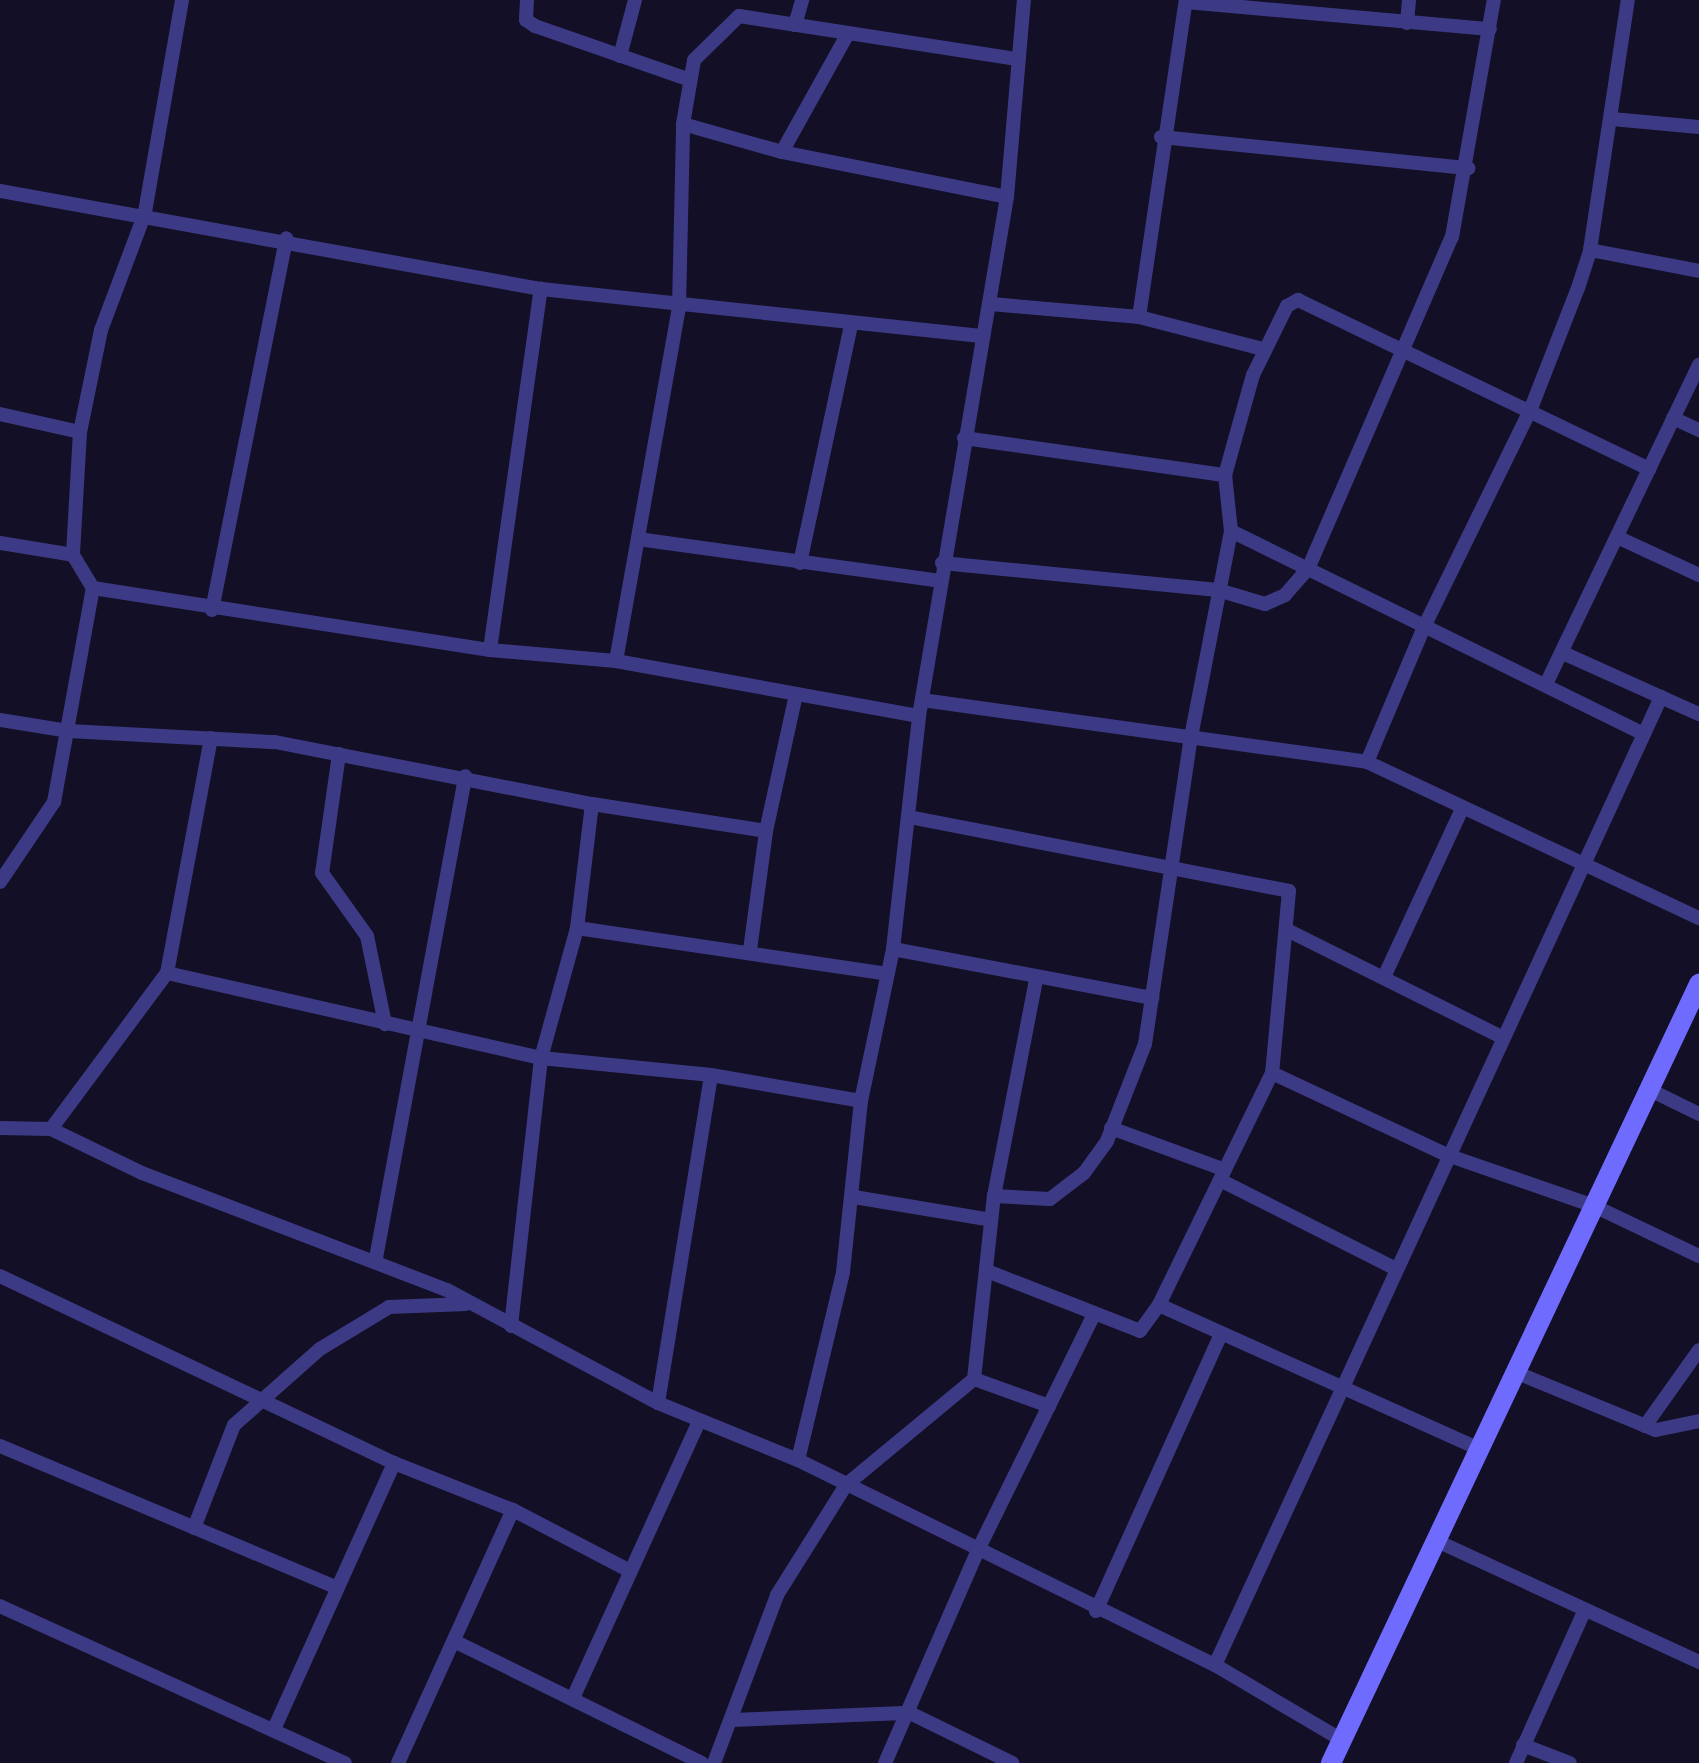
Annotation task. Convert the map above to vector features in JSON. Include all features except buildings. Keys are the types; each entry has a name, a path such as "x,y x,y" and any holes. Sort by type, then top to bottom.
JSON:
{"main road":[{"path":"1331,1763 1648,1089 1697,994"}],"street":[{"path":"0,882 54,802 93,588 73,555 80,432 101,330 145,213 182,0"},
{"path":"527,0 526,20 535,26 687,78"},
{"path":"620,56 635,0"},
{"path":"796,24 802,0"},
{"path":"798,1460 830,1340 854,1197 862,1101 893,949 919,716 942,563 1007,197 1024,0"},
{"path":"1407,23 1409,0"},
{"path":"942,563 1218,590 1276,602 1308,569 1452,238 1468,168 1494,0"},
{"path":"1367,762 1424,627 1530,411 1590,250 1628,0"},
{"path":"1139,317 1162,137 1186,1 1254,4 1407,23 1490,28"},
{"path":"616,660 679,306 683,124 687,78 694,60 739,16 1016,59"},
{"path":"782,152 846,35"},
{"path":"1612,119 1699,127"},
{"path":"683,124 782,152 1007,197"},
{"path":"1162,137 1468,168"},
{"path":"0,190 286,238 541,289 851,325 984,336"},
{"path":"212,610 286,238"},
{"path":"1590,250 1698,273"},
{"path":"490,650 541,289"},
{"path":"994,1196 1050,1199 1066,1191 1112,1128 1145,1044 1191,737 1231,531 1225,474 1263,349 1286,306 1298,300 1649,469"},
{"path":"991,304 1139,317 1263,349"},
{"path":"800,563 851,325"},
{"path":"1547,682 1699,364"},
{"path":"0,414 80,432"},
{"path":"1674,418 1699,430"},
{"path":"964,438 1225,474"},
{"path":"1231,531 1424,627 1547,682 1644,734"},
{"path":"1617,537 1699,575"},
{"path":"638,540 940,581"},
{"path":"0,543 73,555"},
{"path":"93,588 212,610 490,650 616,660 919,716"},
{"path":"1562,652 1699,714"},
{"path":"750,950 766,831 796,694"},
{"path":"1215,1665 1338,1389 1661,697"},
{"path":"922,700 1367,762 1699,918"},
{"path":"0,720 68,731 211,738 338,754 592,804 766,831"},
{"path":"51,1129 101,1053 167,972 211,738"},
{"path":"338,754 322,872 367,936 386,1024"},
{"path":"376,1258 422,1033 465,776"},
{"path":"511,1326 541,1058 577,928 592,804"},
{"path":"1384,977 1464,808"},
{"path":"910,817 1171,872 1286,889 1289,931 1272,1073 1144,1330 1093,1316 987,1272"},
{"path":"577,928 750,950 888,974"},
{"path":"1289,931 1502,1037"},
{"path":"893,949 1152,998"},
{"path":"167,972 541,1058 711,1075 862,1101"},
{"path":"714,1763 777,1595 846,1485 974,1379 994,1196 1036,979"},
{"path":"1272,1073 1447,1155 1594,1206 1699,1256"},
{"path":"658,1403 711,1075"},
{"path":"1648,1089 1699,1114"},
{"path":"0,1128 51,1129 142,1173 376,1258 658,1403 798,1460 1096,1611 1215,1665 1342,1740"},
{"path":"1112,1128 1222,1175 1394,1268"},
{"path":"854,1197 991,1220"},
{"path":"0,1276 394,1463 513,1510 630,1571"},
{"path":"194,1528 222,1444 234,1424 265,1402 320,1349 388,1307 467,1304"},
{"path":"1159,1305 1338,1389 1479,1449"},
{"path":"885,1763 910,1714 978,1550 1093,1316"},
{"path":"1096,1611 1221,1334"},
{"path":"1645,1426 1699,1350"},
{"path":"1516,1372 1645,1426 1677,1428 1699,1420"},
{"path":"974,1379 1049,1406"},
{"path":"573,1698 699,1421"},
{"path":"0,1446 338,1588"},
{"path":"274,1729 394,1463"},
{"path":"398,1763 513,1510"},
{"path":"1438,1541 1583,1614 1699,1662"},
{"path":"0,1606 345,1763"},
{"path":"1516,1763 1583,1614"},
{"path":"456,1642 702,1763"},
{"path":"732,1720 910,1714 1012,1763"},
{"path":"1524,1745 1570,1763"}]}
